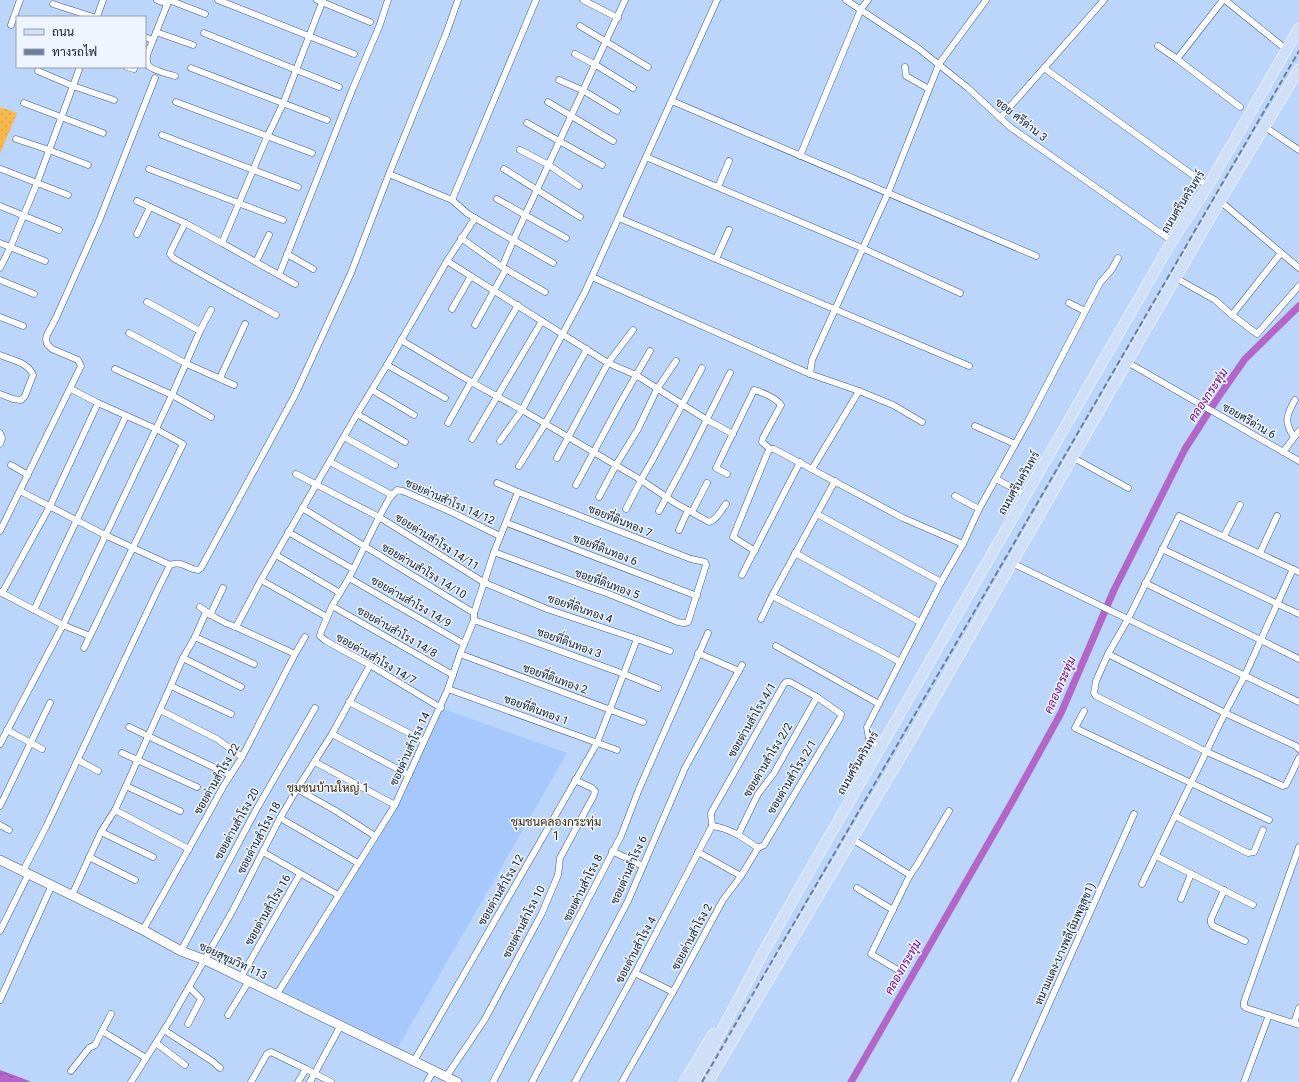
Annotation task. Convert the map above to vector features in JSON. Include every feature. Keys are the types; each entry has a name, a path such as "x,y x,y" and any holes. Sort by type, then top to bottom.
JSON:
{"main road":[{"name":"ถนนศรีนครินทร์","path":"694,1082 764,951 880,748 1172,241 1208,186 1299,28"},
{"path":"712,1080 1127,362 1299,69"},
{"path":"1208,186 1222,199"},
{"name":"ซอยสุขุมวิท 113","path":"0,860 72,894 181,951 205,960 277,994 457,1082"},
{"name":"ถนนศรีนครินทร์","path":"684,1082 764,951"}],"street":[{"path":"11,25 20,0"},
{"path":"97,16 103,0"},
{"path":"157,0 169,1 205,14"},
{"path":"218,0 354,54"},
{"path":"279,275 353,88 379,27 388,0"},
{"path":"20,491 105,535 170,565 180,563 194,570 198,570 203,565 295,395 351,273 389,174 446,34 458,0"},
{"path":"452,200 536,0"},
{"path":"583,0 618,18"},
{"path":"474,325 494,290 504,268 514,239 618,18 625,0"},
{"path":"500,441 522,410 592,278 717,0"},
{"name":"ซอย ศรีด่าน 3","path":"846,0 918,48 939,64 968,88 1010,127 1172,241"},
{"path":"800,156 861,9 868,0"},
{"path":"810,374 812,360 888,193 939,64 986,0"},
{"path":"1000,118 1104,0"},
{"path":"1177,59 1224,0 1287,50"},
{"path":"169,1 147,56 148,66 175,76"},
{"path":"222,243 296,70 321,1 370,22"},
{"path":"53,4 90,16"},
{"path":"580,26 648,67"},
{"path":"156,32 193,45"},
{"path":"204,33 339,87"},
{"path":"146,37 153,40"},
{"path":"1158,46 1240,107"},
{"path":"575,54 633,88"},
{"path":"905,67 906,76 929,89"},
{"path":"0,268 37,183 80,68"},
{"path":"191,68 327,120"},
{"path":"1044,68 1208,186"},
{"path":"38,72 114,100"},
{"path":"0,532 81,366 81,362 74,357 52,349 47,344 47,335 99,221 155,78"},
{"path":"559,80 584,91 617,112"},
{"path":"672,101 1036,256"},
{"path":"176,102 312,153"},
{"path":"548,102 613,141"},
{"path":"24,103 103,133"},
{"path":"527,123 602,165"},
{"path":"1265,127 1299,150"},
{"path":"162,135 298,187"},
{"path":"16,138 88,166"},
{"path":"520,150 549,166 579,186"},
{"path":"646,157 862,248 960,293"},
{"path":"718,187 729,161"},
{"path":"1,169 68,195"},
{"path":"149,169 283,220"},
{"path":"504,169 580,216"},
{"path":"389,174 452,200 468,214 514,239 553,263"},
{"path":"1222,199 1299,268"},
{"path":"497,200 566,238"},
{"path":"136,201 185,223 294,284"},
{"path":"0,206 59,230"},
{"path":"137,234 150,207"},
{"path":"236,627 316,484 447,261 475,218"},
{"path":"619,218 969,366"},
{"path":"185,223 171,251 171,256 235,293 276,314"},
{"path":"716,259 729,230"},
{"path":"256,262 269,235"},
{"path":"461,238 504,268 545,292"},
{"path":"0,244 45,261"},
{"path":"1232,314 1281,253"},
{"path":"287,254 313,269"},
{"path":"880,748 869,739 867,726 941,582 963,544 979,509 1100,283 1112,269 1118,258"},
{"path":"447,261 608,363 636,375 707,420 733,434"},
{"path":"452,309 471,276"},
{"path":"592,278 810,374 859,391 893,405 922,422"},
{"path":"1176,278 1215,300 1257,334 1299,286"},
{"path":"0,280 34,294"},
{"path":"147,302 200,330"},
{"path":"1069,303 1085,311"},
{"path":"448,422 518,305"},
{"path":"0,744 62,625 187,364 200,330 211,310"},
{"path":"0,317 23,326"},
{"path":"472,439 542,321"},
{"path":"220,378 245,324"},
{"path":"557,458 608,363 633,330"},
{"path":"129,333 187,364 234,385"},
{"path":"401,340 472,383 594,452 641,480 675,503 709,522 713,521 726,504"},
{"path":"519,466 545,424 587,349"},
{"path":"576,485 650,351"},
{"path":"0,355 26,366 31,370 33,375 25,396 21,400 13,399 0,394"},
{"path":"599,497 638,429 657,389 676,361"},
{"name":"ซอยศรีด่าน 6","path":"1127,362 1299,461"},
{"path":"387,365 445,398"},
{"path":"626,509 702,368"},
{"path":"115,369 172,395 211,417"},
{"path":"659,511 730,373"},
{"path":"71,389 156,429 183,444 84,648"},
{"path":"372,390 414,415"},
{"path":"727,474 716,468 752,392 754,390 758,391 779,401 781,405 763,438 762,442 770,449 774,449 800,462 903,518 963,544"},
{"path":"812,469 859,391"},
{"path":"1294,437 1287,421 1288,412 1295,400"},
{"path":"90,636 62,625 1,593 50,506 98,402"},
{"path":"357,414 405,442"},
{"path":"34,610 126,416"},
{"path":"975,426 1015,444"},
{"path":"1283,452 1299,432"},
{"path":"0,433 2,438 0,444"},
{"path":"344,437 395,465"},
{"path":"755,551 733,537 770,449"},
{"path":"1072,457 1128,488"},
{"path":"261,580 327,617 392,495 330,462"},
{"path":"742,574 800,462"},
{"path":"11,465 28,475"},
{"name":"ซอยด่านสำโรง 14/11","path":"296,474 379,517 485,583"},
{"path":"996,479 1026,495"},
{"path":"761,618 835,481"},
{"name":"ซอยที่ดินทอง 7","path":"497,483 691,559 705,562 706,564 697,596"},
{"path":"679,530 707,483"},
{"name":"ซอยด่านสำโรง 14/12","path":"392,495 397,490 403,490 500,536"},
{"name":"ซอยด่านสำโรง 14","path":"277,994 395,805 448,689 474,616 494,552 507,523 518,492"},
{"path":"955,496 979,509"},
{"path":"1224,536 1240,505"},
{"name":"ซอยด่านสำโรง 14/10","path":"302,508 474,616"},
{"path":"817,514 941,582"},
{"path":"1299,572 1179,516 1128,619 1108,654 1096,681 1095,695 1207,752 1283,786 1286,785 1299,758"},
{"path":"1260,554 1277,516"},
{"name":"ซอยที่ดินทอง 6","path":"507,523 697,596"},
{"path":"288,532 353,569"},
{"path":"1162,549 1299,614"},
{"name":"ซอยที่ดินทอง 5","path":"494,552 609,594 678,622 688,622 697,596"},
{"path":"795,553 920,622"},
{"path":"276,554 340,593"},
{"path":"1012,563 1299,702"},
{"path":"0,931 46,827 170,565"},
{"path":"1142,884 1245,675 1293,569"},
{"name":"ซอยด่านสำโรง 14/9","path":"349,578 464,644"},
{"name":"ซอยที่ดินทอง 4","path":"485,583 547,608 670,651"},
{"path":"1145,583 1299,659"},
{"path":"72,894 101,832 115,810 183,658 223,588"},
{"path":"772,596 900,662"},
{"name":"ซอยด่านสำโรง 14/8","path":"332,606 453,676"},
{"path":"200,607 226,624 236,627 295,654"},
{"name":"ซอยที่ดินทอง 3","path":"474,616 658,688"},
{"name":"ซอยด่านสำโรง 14/7","path":"327,617 320,636 326,641 370,665 440,708"},
{"name":"ซอยด่านสำโรง 8","path":"493,1082 571,935 612,851 621,836 639,790 708,633"},
{"path":"195,637 254,664"},
{"name":"ซอยด่านสำโรง 22","path":"143,930 242,756 305,637"},
{"name":"ซอยด่านสำโรง 12","path":"414,1061 597,743 611,710 637,639"},
{"path":"776,646 879,704"},
{"path":"698,653 739,672"},
{"name":"ซอยที่ดินทอง 2","path":"460,654 643,722"},
{"path":"1108,654 1225,713 1296,746 1299,749"},
{"path":"183,658 241,687"},
{"name":"ซอยด่านสำโรง 18","path":"131,1082 164,1030 205,960 280,818 332,734 370,665"},
{"name":"ซอยด่านสำโรง 6","path":"532,1082 624,908 644,866 685,768 742,665"},
{"name":"ซอยด่านสำโรง 4/1","path":"712,826 711,813 786,682 790,682 817,697 841,714"},
{"path":"171,686 231,714"},
{"name":"ซอยที่ดินทอง 1","path":"448,689 617,750"},
{"name":"ซอยด่านสำโรง 2/2","path":"738,835 758,794 774,773 817,697"},
{"path":"349,702 424,741"},
{"path":"0,806 50,703"},
{"name":"ซอยด่านสำโรง 20","path":"181,951 256,810 315,708"},
{"path":"160,710 217,739 242,756"},
{"path":"1084,711 1075,728 1269,820"},
{"name":"ซอยด่านสำโรง 2/1","path":"758,848 764,845 841,714"},
{"path":"129,727 230,775"},
{"path":"7,730 42,749"},
{"path":"332,734 409,775"},
{"path":"122,753 197,788"},
{"path":"78,760 98,771"},
{"path":"315,762 395,805"},
{"name":"ซอยด่านสำโรง 10","path":"446,1077 485,1019 542,913 558,875 560,858 596,791 575,780"},
{"path":"126,786 180,811"},
{"path":"298,789 375,836"},
{"path":"115,810 189,849"},
{"path":"898,970 871,954 910,875 949,811"},
{"name":"หนามแดง-บางพลี(ฉิมพลูสุข1)","path":"1014,1082 1134,814"},
{"path":"1175,816 1248,853 1254,852 1263,830"},
{"path":"280,818 358,863"},
{"path":"0,826 9,830"},
{"path":"712,826 720,827 738,835 758,848"},
{"name":"ซอยด่านสำโรง 4","path":"575,1082 635,973 712,826"},
{"path":"101,832 153,857"},
{"path":"852,839 910,875"},
{"path":"1299,847 1244,1002 1244,1006 1246,1008 1297,1024 1299,1008"},
{"name":"ซอยด่านสำโรง 2","path":"622,1082 723,900 741,876 758,848"},
{"path":"612,851 644,866"},
{"path":"263,852 338,895"},
{"path":"698,852 741,876"},
{"path":"1156,856 1253,905"},
{"path":"89,857 135,880"},
{"name":"ซอยด่านสำโรง 16","path":"228,1015 245,979 300,874"},
{"path":"1181,899 1192,874"},
{"path":"0,1000 52,885"},
{"path":"857,888 893,910"},
{"path":"1224,890 1210,923 1213,926 1245,941"},
{"path":"635,973 673,992"},
{"path":"188,1024 201,999 189,987"},
{"path":"71,1071 89,1048 95,1045 111,1014"},
{"path":"1244,1082 1270,1015"},
{"path":"310,1082 340,1025"},
{"path":"164,1030 212,1061 220,1068"},
{"path":"102,1031 146,1058"},
{"path":"156,1042 185,1065"},
{"path":"251,1082 267,1054 270,1052 331,1082"},
{"path":"298,1082 306,1069"},
{"path":"427,1082 434,1070"}],"shaded area":[{"path":"0,107 17,113 0,154"},
{"path":"443,709 567,753 398,1047 283,992 392,817"}],"water":[{"path":"0,1070 27,1080 31,1082 0,1082"}],"waterway":[{"name":"คลองกระทุ่ม","path":"851,1082 1012,802 1061,713 1114,590 1185,449 1245,359 1299,306"}],"railway":[{"path":"702,1082 1299,51"}],"district":[{"name":"ชุมชนบ้านใหญ่ 1","path":"328,788"},
{"name":"ชุมชนคลองกระทุ่ม 1","path":"556,829"}]}
